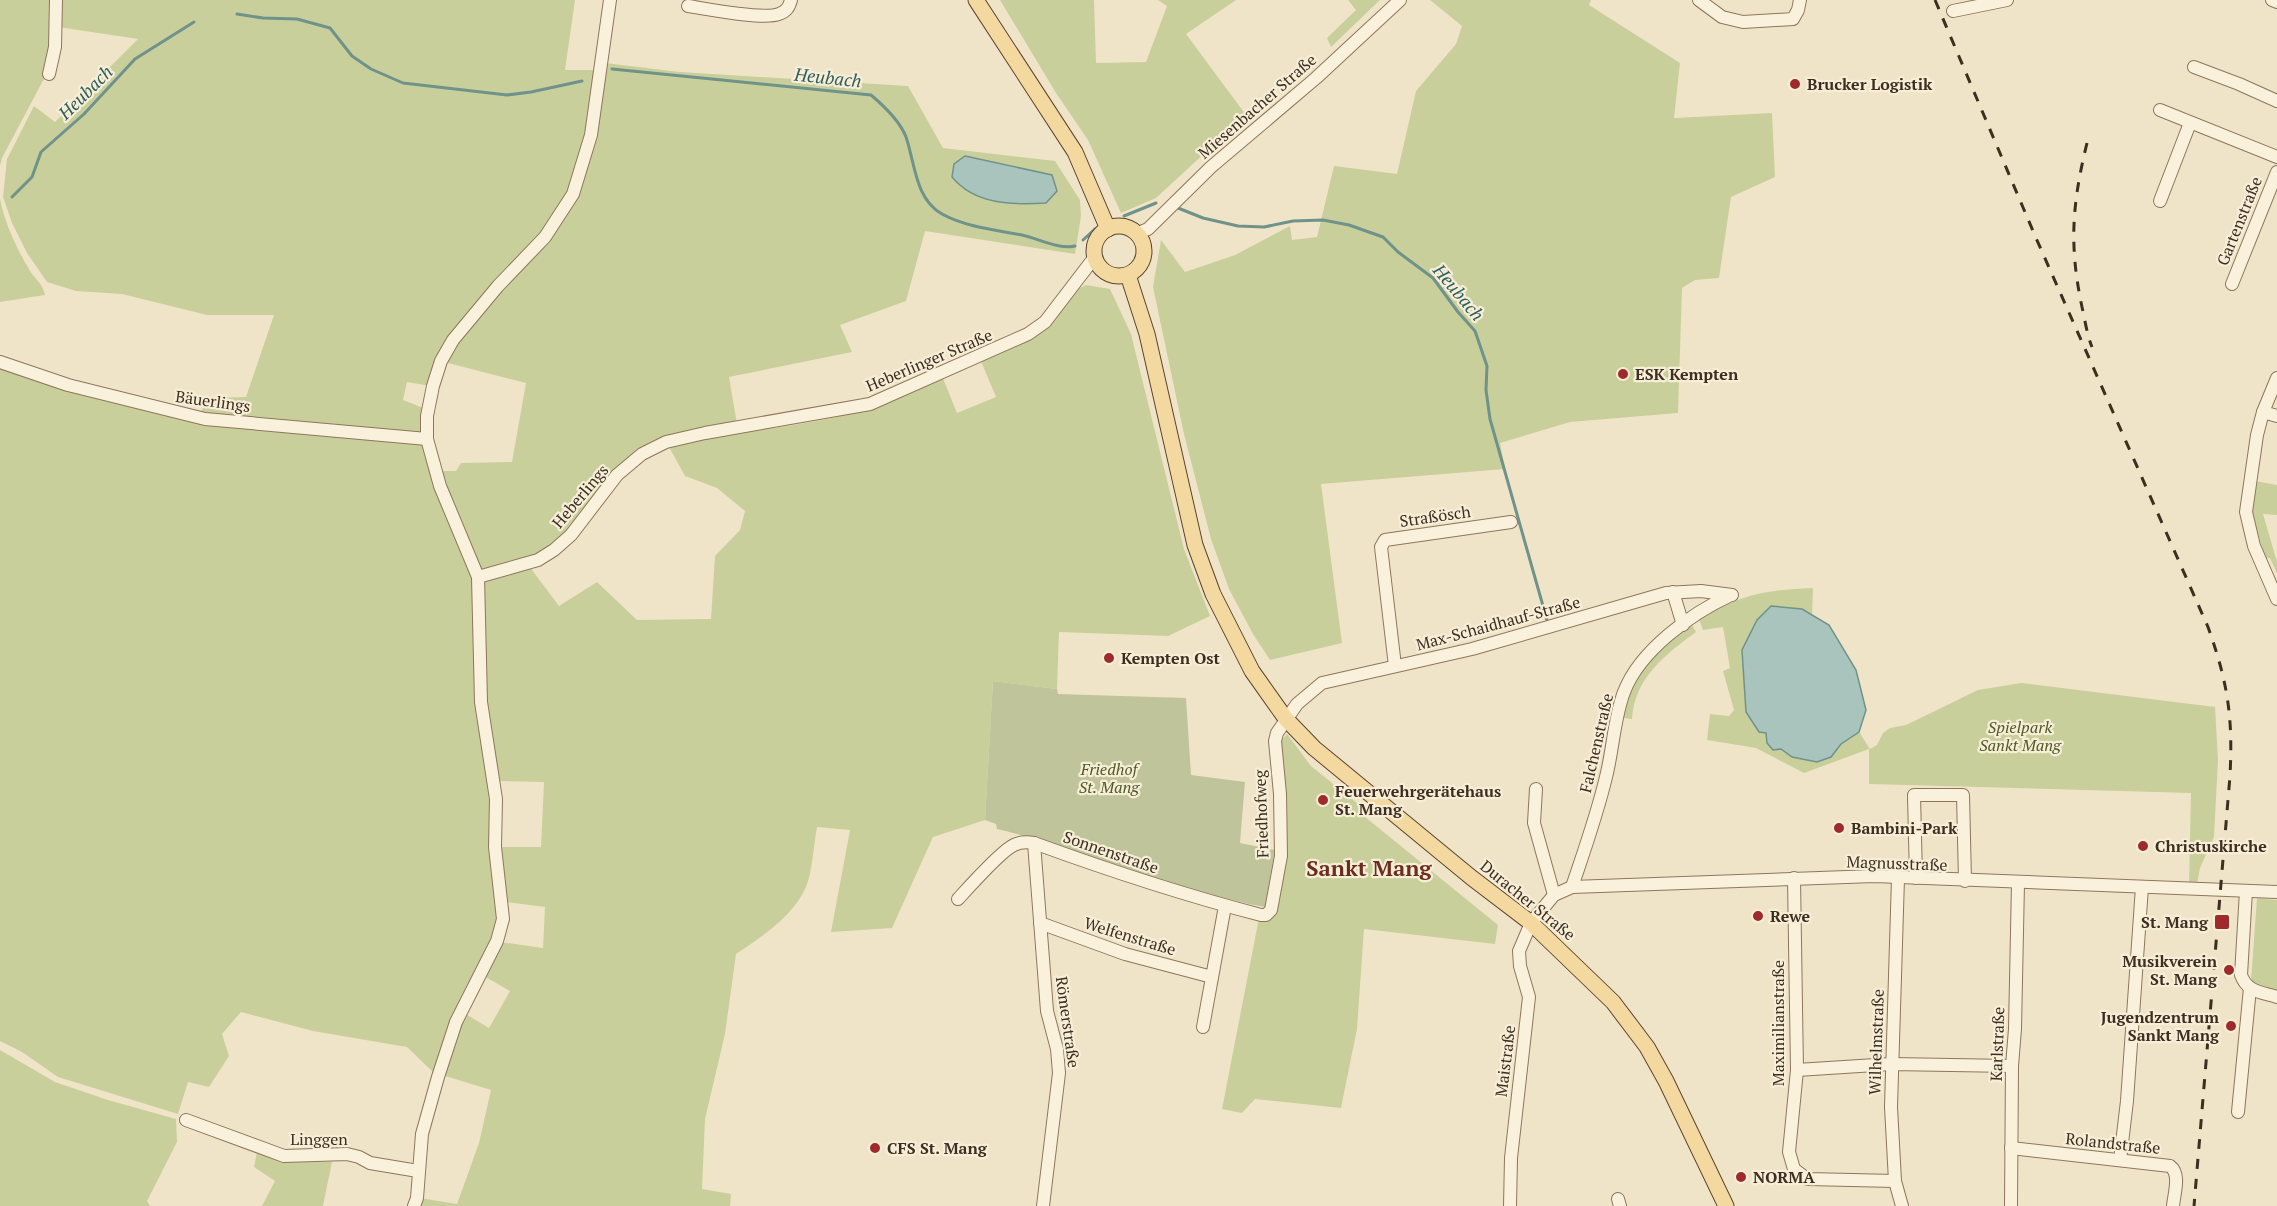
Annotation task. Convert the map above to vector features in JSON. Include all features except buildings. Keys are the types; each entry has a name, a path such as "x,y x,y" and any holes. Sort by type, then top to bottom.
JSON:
{"main road":[{"path":"976,0 1075,152 1108,229"},
{"path":"1123,227 1136,234 1142,244 1143,257 1137,269 1128,274 1113,276 1101,270 1094,258 1094,247 1099,235 1108,229 1123,227"},
{"name":"Duracher Straße","path":"1128,274 1142,314 1195,545 1213,594 1250,668 1289,722 1310,743 1472,878 1531,923 1583,970 1627,1018 1666,1081 1726,1206"}],"street":[{"path":"49,74 55,47 56,0"},
{"path":"414,1206 417,1198 422,1134 456,1022 496,941 503,919 495,847 496,799 481,702 478,577 440,486 427,439 427,416 441,361 453,340 498,286 545,237 573,194 591,135 610,0"},
{"path":"688,6 768,16 783,13 789,7 791,0"},
{"name":"Miesenbacher Straße","path":"1136,234 1148,229 1211,167 1316,78 1400,0"},
{"path":"1699,0 1722,17 1743,22 1793,19 1800,0"},
{"path":"1953,10 2007,0"},
{"path":"2272,0 2277,2"},
{"path":"2194,67 2277,101"},
{"path":"2160,110 2277,157"},
{"path":"2160,201 2190,123"},
{"name":"Gartenstraße","path":"2232,284 2272,202 2277,172"},
{"name":"Heberlinger Straße","path":"705,433 870,404 1008,344 1045,322 1094,258"},
{"name":"Bäuerlings","path":"0,362 68,385 205,419 427,439"},
{"path":"2277,378 2263,412 2257,435 2246,512 2254,546 2277,599"},
{"path":"2263,412 2277,416"},
{"name":"Heberlings","path":"478,577 519,566 546,555 571,534 618,475 639,456 666,442 705,433"},
{"name":"Straßösch","path":"1395,666 1381,547 1385,540 1510,522"},
{"name":"Max-Schaidhauf-Straße","path":"1289,722 1297,704 1322,682 1472,649 1645,598 1673,592 1701,591 1732,595"},
{"path":"1673,592 1683,625"},
{"name":"Falchenstraße","path":"1572,887 1601,798 1624,691 1638,667 1655,648 1711,605 1732,595"},
{"name":"Friedhofweg","path":"1271,910 1281,856 1280,794 1274,745 1277,733 1289,722"},
{"path":"1536,789 1534,823 1554,895"},
{"path":"1916,878 1914,795 1963,795 1965,881"},
{"path":"958,899 1005,851 1015,844 1034,843"},
{"name":"Sonnenstraße","path":"1034,843 1107,870 1225,906 1261,915 1266,915 1271,910"},
{"name":"Römerstraße","path":"1034,843 1047,1011 1057,1049 1059,1073 1043,1206"},
{"name":"Magnusstraße","path":"1531,923 1554,895 1572,887 1794,878 1916,878 2018,884 2277,892"},
{"name":"Maximilianstraße","path":"1794,878 1797,1070 1789,1152 1794,1169 1807,1179 1895,1181"},
{"name":"Wilhelmstraße","path":"1898,878 1891,1107 1895,1181 1902,1206"},
{"name":"Karlstraße","path":"2011,1206 2012,1066 2018,884"},
{"path":"2120,1161 2127,1101 2142,887"},
{"path":"2246,891 2241,975 2244,984 2250,988 2277,997"},
{"path":"1203,1027 1225,906"},
{"name":"Welfenstraße","path":"1040,923 1125,954 1212,977"},
{"name":"Maistraße","path":"1510,1206 1511,1158 1529,997 1520,966 1519,951 1531,923"},
{"path":"2238,1112 2250,988"},
{"path":"1797,1070 1891,1064 2012,1066"},
{"name":"Linggen","path":"186,1120 285,1156 347,1154 359,1156 370,1163 418,1171"},
{"name":"Rolandstraße","path":"2011,1148 2164,1164 2174,1170 2176,1175 2173,1206"}],"green space":[{"path":"0,0 53,0 47,73 2,158 0,166"},
{"path":"58,0 575,0 565,70 597,70 579,166 557,215 496,284 430,386 407,382 403,400 426,409 424,436 198,415 211,398 246,397 274,315 207,315 122,294 76,291 47,282 27,253 12,223 3,197 7,159 34,106 55,122 138,39 58,27"},
{"path":"1000,0 1094,0 1096,63 1146,62 1167,6 1158,0 1236,0 1186,34 1246,115 1156,198 1121,213 1088,140 1056,93"},
{"path":"1348,0 1380,0 1331,47 1327,38 1356,10"},
{"path":"1430,0 1591,0 1589,5 1680,63 1674,118 1772,113 1775,177 1731,197 1719,278 1695,280 1682,288 1678,413 1570,422 1500,443 1505,469 1321,484 1342,643 1270,660 1229,589 1211,539 1184,434 1153,287 1161,240 1185,272 1235,255 1290,226 1292,240 1317,237 1334,166 1397,174 1416,91 1456,44 1462,26"},
{"path":"605,63 680,72 908,86 943,148 1055,161 1080,200 1081,216 1075,254 925,231 906,301 840,325 852,352 729,377 737,424 638,451 570,533 537,558 480,573 438,471 456,471 461,463 512,462 526,383 444,362 455,340 563,218","holes":["965,156 1052,175 986,199 962,188 952,178"]},
{"path":"0,199 16,245 45,295 0,302"},
{"path":"1086,285 1110,289 1131,334 1184,549 1210,616 1168,636 1059,632 1057,689 993,681 985,820 933,837 892,928 831,932 850,830 817,827 810,874 800,898 776,925 736,954 725,1034 705,1119 702,1189 731,1194 730,1206 417,1206 420,1198 457,1204 479,1143 491,1090 442,1075 464,1013 489,1028 510,991 482,975 500,942 543,948 545,907 506,902 498,847 541,847 544,782 496,781 483,703 481,580 529,566 559,606 597,582 637,620 711,619 715,556 740,530 745,511 717,488 685,476 668,445 846,415 889,402 942,376 957,413 996,397 980,359 1009,347 1076,290"},
{"path":"0,365 146,410 424,442 475,576 492,799 498,929 434,1073 407,1047 313,1031 241,1012 222,1034 229,1056 209,1087 188,1082 178,1114 58,1077 22,1052 0,1041"},
{"path":"2255,481 2277,485 2277,515 2263,514 2277,562 2277,573 2270,558 2265,558 2252,513"},
{"name":"Spielpark Sankt Mang","path":"1813,588 1812,616 1802,609 1742,650 1746,712 1792,757 1831,757 1841,744 1859,732 1870,749 1877,745 1883,733 1890,728 1906,725 1978,690 2021,683 2215,707 2218,760 2214,837 2200,868 2197,884 2189,884 2191,793 1869,784 1869,749 1804,773 1756,748 1707,740 1710,714 1729,716 1734,710 1723,671 1730,668 1723,627 1703,630 1699,619 1728,604 1754,595"},
{"path":"1692,625 1696,632 1654,668 1639,691 1632,719 1624,718 1627,702 1639,676 1657,653"},
{"name":"Friedhof St. Mang","path":"993,681 1057,689 1058,694 1186,698 1191,775 1245,782 1240,843 1275,850 1265,907 1197,891 997,829 996,824 985,820"},
{"path":"1287,734 1311,766 1362,807 1359,812 1498,925 1495,944 1364,929 1357,1029 1341,1108 1255,1099 1242,1113 1222,1109 1259,918 1275,911 1277,746"},
{"path":"2257,898 2277,900 2277,993 2261,988 2251,981"},
{"path":"0,1050 55,1082 176,1119 177,1142 147,1201 150,1206 0,1206"},
{"path":"257,1152 283,1161 332,1162 323,1206 262,1206 275,1181 254,1167"}],"water":[{"path":"965,156 1052,175 1057,191 1046,203 1008,203 983,198 961,186 952,177 954,164"},
{"path":"1771,606 1802,609 1829,625 1856,670 1866,710 1859,732 1841,744 1831,757 1817,762 1792,757 1781,749 1773,750 1767,743 1766,733 1759,732 1746,712 1742,650 1757,620"}],"waterway":[{"name":"Heubach","path":"237,14 263,18 297,19 330,28 352,56 371,69 403,83 507,95 582,81"},
{"name":"Heubach","path":"12,197 32,177 41,152 84,114 135,59 194,22"},
{"name":"Heubach","path":"612,69 871,95 900,125 906,137 921,190 926,199 942,214 991,230 1022,235 1055,245 1075,246"},
{"name":"Heubach","path":"1124,216 1156,203"},
{"name":"Heubach","path":"1178,208 1203,218 1238,226 1264,227 1293,221 1323,220 1349,225 1383,237 1398,252 1433,278 1475,331 1487,366 1486,390 1490,419 1547,620"},
{"name":"Heubach","path":"1083,240 1095,229"}],"railway":[{"path":"1935,0 2036,238 2208,627 2225,683 2231,736 2230,776 2194,1206"},
{"path":"2087,143 2075,206 2074,244 2078,285 2092,347"}],"place":[{"name":"Brucker Logistik","path":"1795,84"},
{"name":"ESK Kempten","path":"1623,374"},
{"name":"Kempten Ost","path":"1109,658"},
{"name":"Feuerwehrgerätehaus St. Mang","path":"1323,800"},
{"name":"Bambini-Park","path":"1839,828"},
{"name":"Christuskirche","path":"2143,846"},
{"name":"Rewe","path":"1758,916"},
{"name":"St. Mang","path":"2222,922"},
{"name":"Musikverein St. Mang","path":"2229,970"},
{"name":"Jugendzentrum Sankt Mang","path":"2231,1026"},
{"name":"CFS St. Mang","path":"875,1148"},
{"name":"NORMA","path":"1741,1177"}],"district":[{"name":"Sankt Mang","path":"1369,867"}]}
